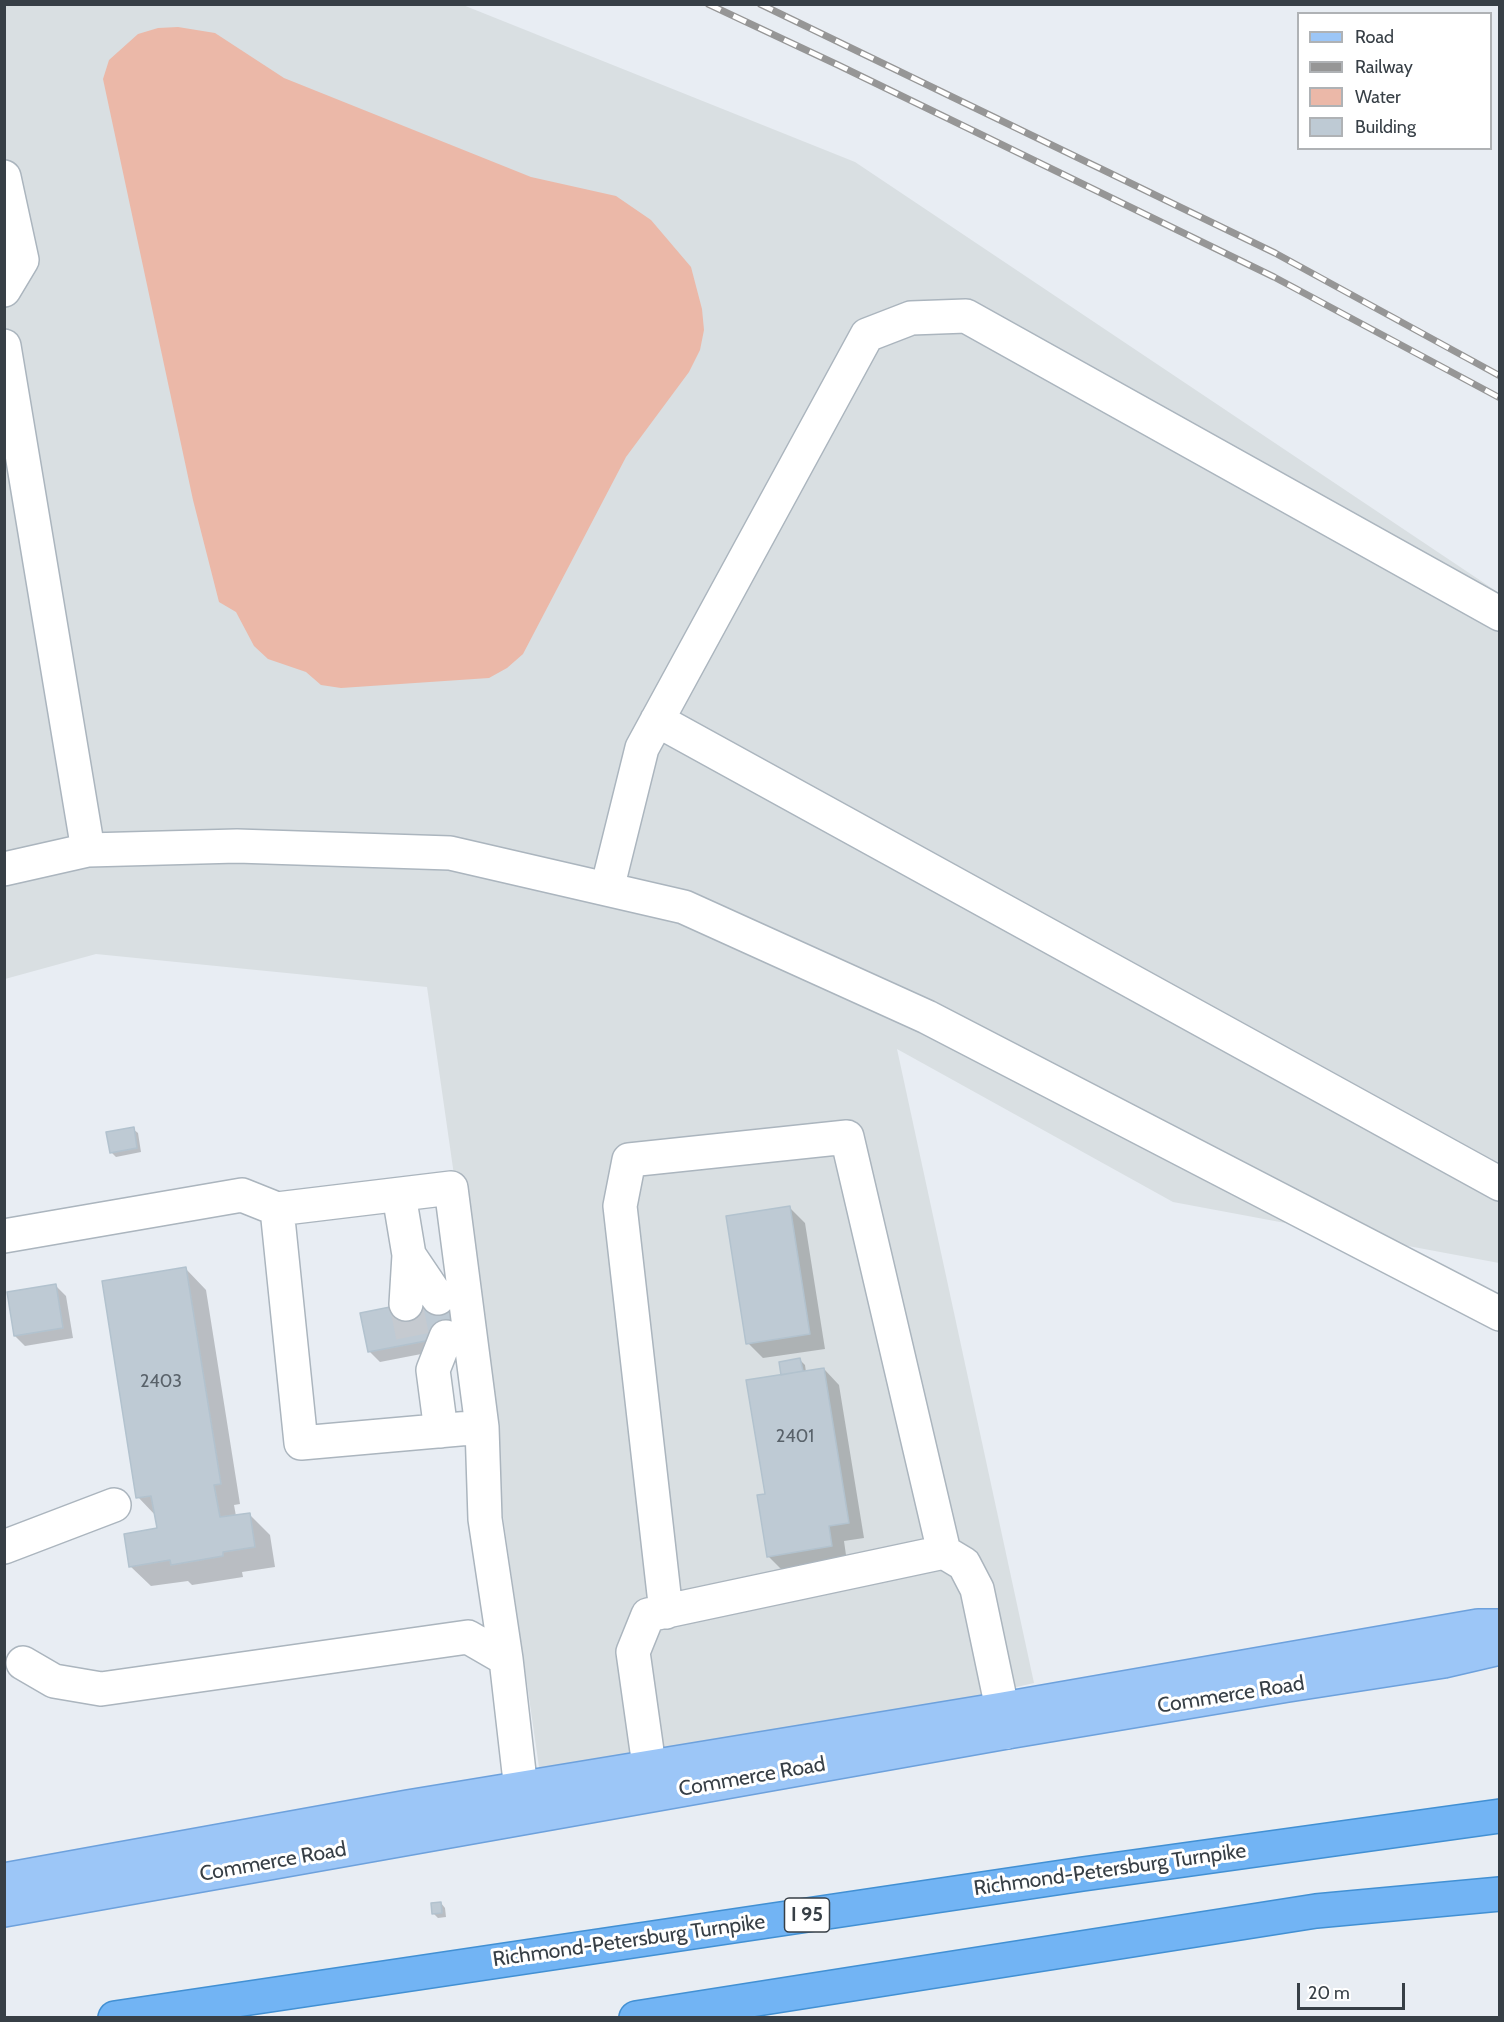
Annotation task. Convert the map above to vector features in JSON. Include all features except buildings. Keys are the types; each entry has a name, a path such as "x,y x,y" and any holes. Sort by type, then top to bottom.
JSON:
{"highway":[{"name":"Richmond-Petersburg Turnpike","path":"115,2018 1083,1874 1500,1816"},
{"path":"636,2018 1316,1911 1500,1894"}],"main road":[{"name":"Commerce Road","path":"4,1880 523,1803 1005,1721 1478,1626 1500,1626"},
{"name":"Commerce Road","path":"1005,1721 1288,1685 1444,1661 1500,1648"},
{"name":"Commerce Road","path":"4,1910 523,1803"}],"lane":[{"path":"4,177 22,260 4,290"},
{"path":"607,889 642,748 867,335 911,318 966,316 1500,614"},
{"path":"4,346 88,850"},
{"path":"657,720 1500,1184"},
{"path":"4,869 88,850 237,846 450,852 684,907 927,1017 1500,1314"},
{"path":"666,1612 620,1206 629,1160 847,1137 944,1552"},
{"path":"4,1236 242,1195 277,1209 451,1188 483,1427 485,1520 506,1659 523,1803"},
{"path":"399,1195 409,1255 406,1304"},
{"path":"277,1209 302,1443 483,1427"},
{"path":"409,1255 438,1298"},
{"path":"441,1431 434,1370 446,1337"},
{"path":"414,1344 434,1370"},
{"path":"4,1547 114,1505"},
{"path":"651,1781 633,1652 648,1615 944,1552 964,1564 977,1589 1005,1721"},
{"path":"23,1663 54,1681 101,1689 468,1637 506,1659"}],"shaded area":[{"path":"5,5 463,5 855,162 1499,593 1499,1263 1173,1202 897,1049 1034,1683 727,1754 540,1774 427,987 96,954 5,979"}],"water":[{"path":"178,27 215,33 284,78 531,177 616,196 651,220 691,267 702,309 704,330 700,350 689,372 626,457 523,654 507,668 489,678 341,688 321,685 306,672 268,659 254,646 236,612 219,602 193,500 103,79 109,60 138,34 158,28"}],"tunnel":[{"path":"406,1304 414,1344"}],"railway":[{"path":"708,4 1274,277 1500,398"},
{"path":"760,4 1275,253 1500,376"}]}
